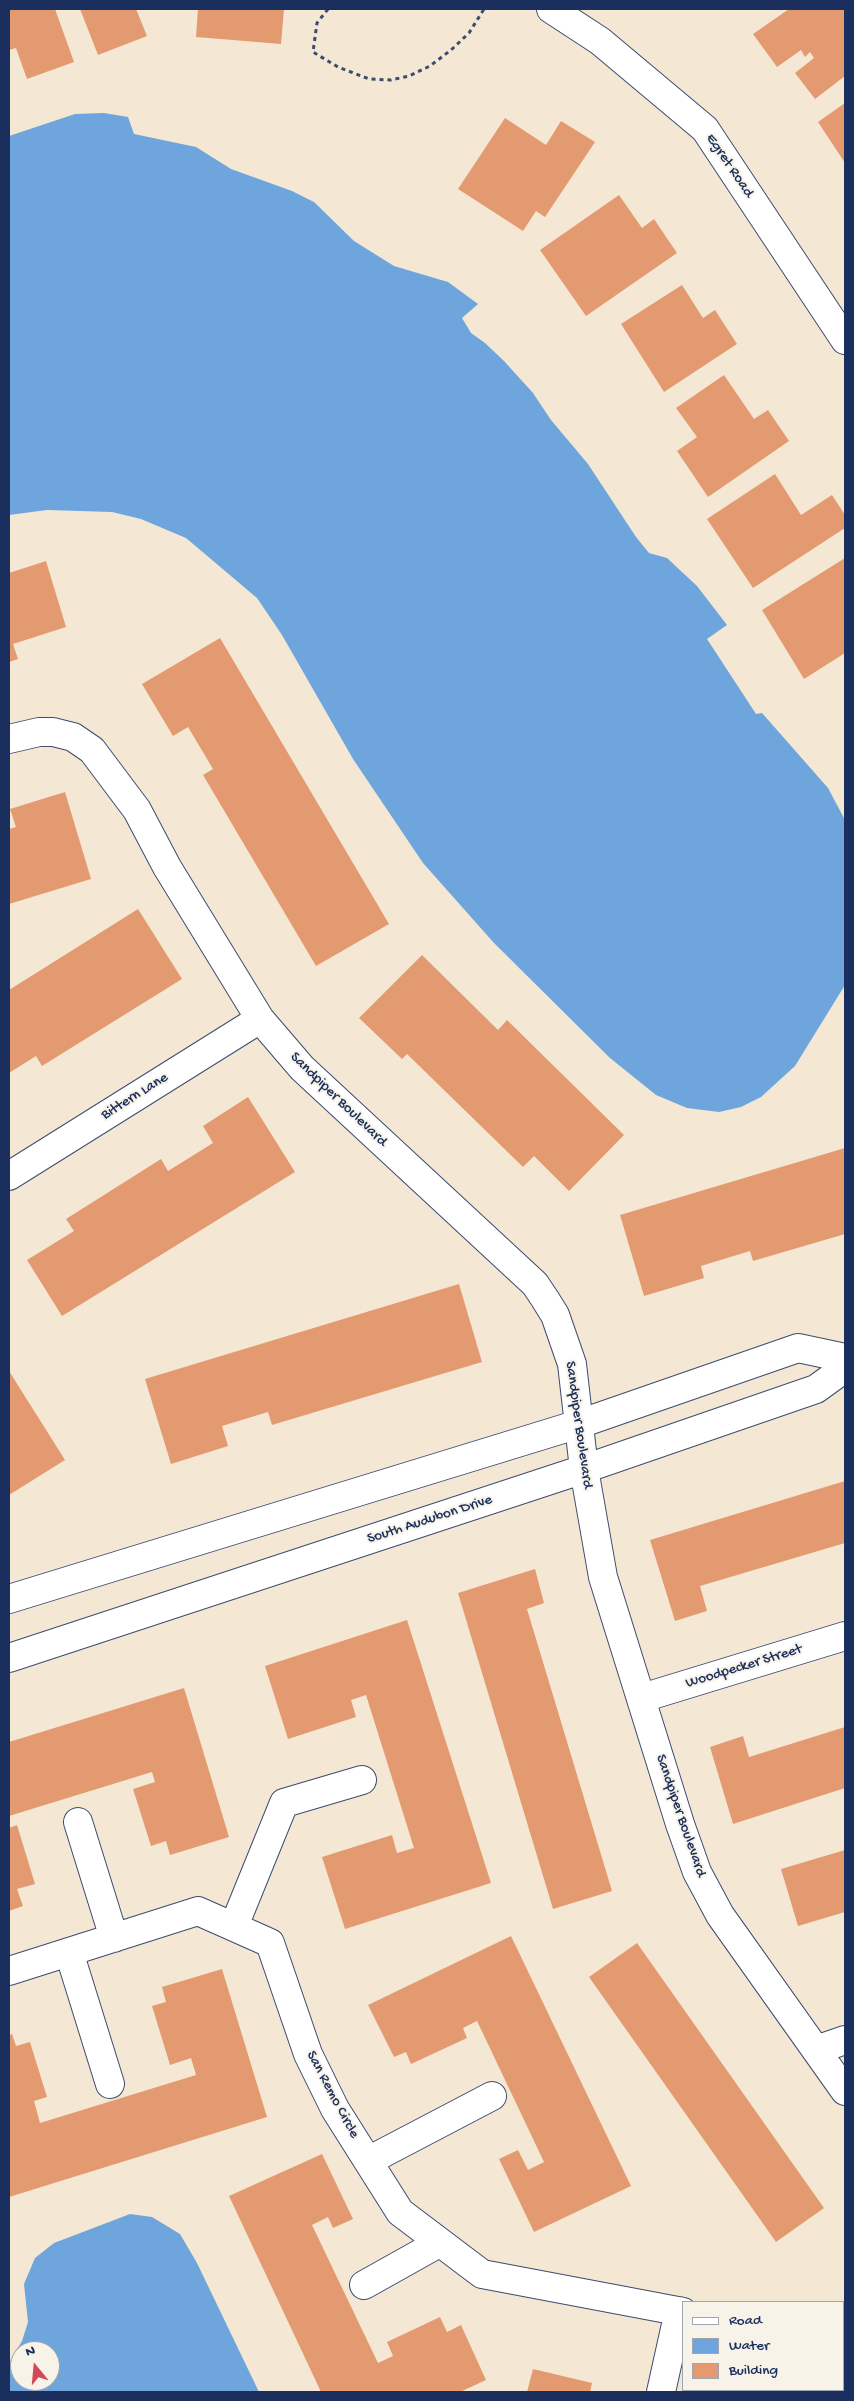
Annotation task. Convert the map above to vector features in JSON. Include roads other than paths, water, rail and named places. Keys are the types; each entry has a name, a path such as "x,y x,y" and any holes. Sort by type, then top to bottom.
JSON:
{"street":[{"name":"Egret Road","path":"551,9 600,41 705,129 845,340"},
{"name":"Sandpiper Boulevard","path":"9,739 39,732 53,732 73,737 92,750 137,810 167,867 260,1019 309,1074 535,1284 555,1315 564,1339 574,1380 584,1469 603,1577 680,1824 697,1872 720,1915 845,2091"},
{"name":"Bittern Lane","path":"9,1176 260,1019"},
{"path":"9,1598 579,1424 798,1348 845,1358"},
{"name":"South Audubon Drive","path":"9,1658 584,1469 816,1388 845,1368"},
{"name":"Woodpecker Street","path":"642,1698 845,1636"},
{"path":"234,1926 284,1803 362,1780"},
{"path":"78,1822 114,1938"},
{"name":"San Remo Circle","path":"9,1971 198,1911 270,1943 308,2054 335,2109 400,2212 482,2274 681,2311"},
{"path":"69,1952 110,2084"},
{"path":"816,2050 845,2040"},
{"path":"368,2162 492,2096"},
{"path":"364,2285 439,2243"},
{"path":"661,2392 681,2311"}],"water":[{"path":"104,113 128,117 134,134 196,147 231,169 292,191 314,202 354,241 394,266 448,282 478,304 462,318 471,333 504,361 533,393 551,420 588,464 636,537 649,553 667,558 697,586 727,625 707,639 756,714 762,713 828,788 845,820 845,985 795,1066 761,1097 741,1107 719,1112 687,1108 656,1095 610,1058 494,943 423,863 353,759 282,635 257,598 186,538 141,519 112,512 47,510 9,515 9,136 75,114"},
{"path":"130,2214 152,2217 180,2234 197,2263 259,2392 9,2392 10,2362 10,2391 60,2391 60,2341 22,2341 28,2322 24,2284 35,2258 54,2243"}]}
